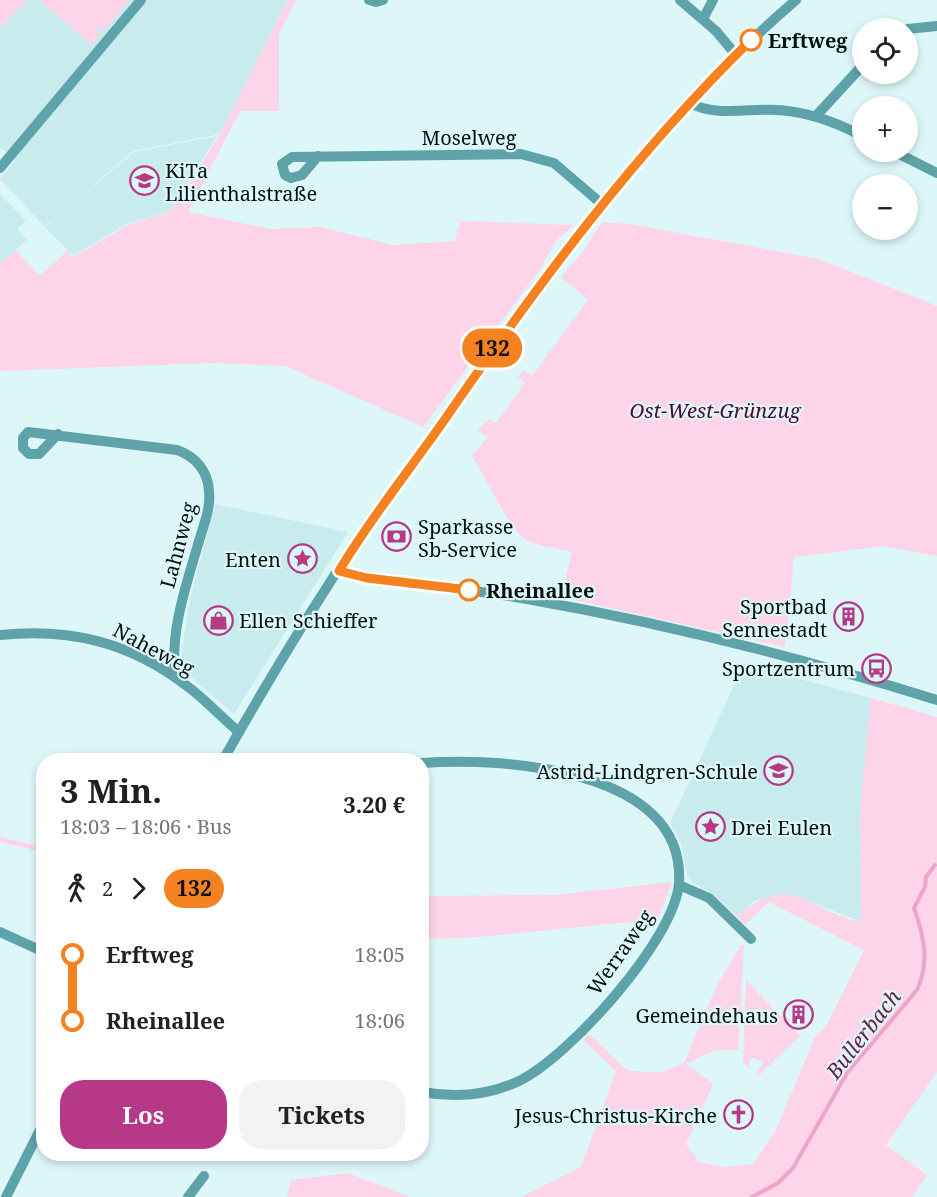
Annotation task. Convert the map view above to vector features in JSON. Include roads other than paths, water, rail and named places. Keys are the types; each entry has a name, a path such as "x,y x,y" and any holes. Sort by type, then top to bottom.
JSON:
{"street":[{"path":"0,168 141,0"},
{"path":"369,0 383,0"},
{"path":"680,0 703,19 736,55"},
{"path":"703,19 713,0"},
{"path":"227,753 360,536 490,352 603,205 690,103 736,55 796,0"},
{"path":"918,28 937,26"},
{"path":"816,116 852,77"},
{"path":"690,103 710,109 780,110 816,116 852,131"},
{"name":"Moselweg","path":"318,156 521,154 554,163 603,205"},
{"path":"915,162 937,173"},
{"name":"Lahnweg","path":"58,434 177,450 194,459 203,471 209,486 209,507 180,606 174,640 175,677"},
{"path":"339,571 367,578 484,592 593,612 747,647 937,700"},
{"name":"Naheweg","path":"0,635 49,633 88,637 122,648 175,677 198,694 239,732"},
{"name":"Werraweg","path":"429,763 512,763 561,772 614,789 656,816 665,828 676,852 679,885 667,918 643,958 622,987 573,1042 521,1080 493,1091 461,1095 429,1093"},
{"path":"679,885 709,898 751,939"},
{"path":"0,932 36,948"},
{"path":"6,1197 36,1138"},
{"path":"188,1197 204,1176"}],"waterway":[{"name":"Bullerbach","path":"752,1197 778,1183 793,1168 847,1073 917,990 923,969 924,949 921,929 914,908 925,887 926,877 935,865"}],"place":[{"name":"Erftweg","path":"751,40"},
{"name":"KiTa Lilienthalstraße","path":"144,181"},
{"name":"Sparkasse Sb-Service","path":"397,537"},
{"name":"Enten","path":"302,559"},
{"name":"Rheinallee","path":"469,590"},
{"name":"Sportbad Sennestadt","path":"848,617"},
{"name":"Ellen Schieffer","path":"218,620"},
{"name":"Sportzentrum","path":"876,668"},
{"name":"Astrid-Lindgren-Schule","path":"779,771"},
{"name":"Drei Eulen","path":"710,827"},
{"name":"Gemeindehaus","path":"799,1015"},
{"name":"Jesus-Christus-Kirche","path":"738,1115"}],"park label":[{"name":"Ost-West-Grünzug","path":"715,410"}]}
